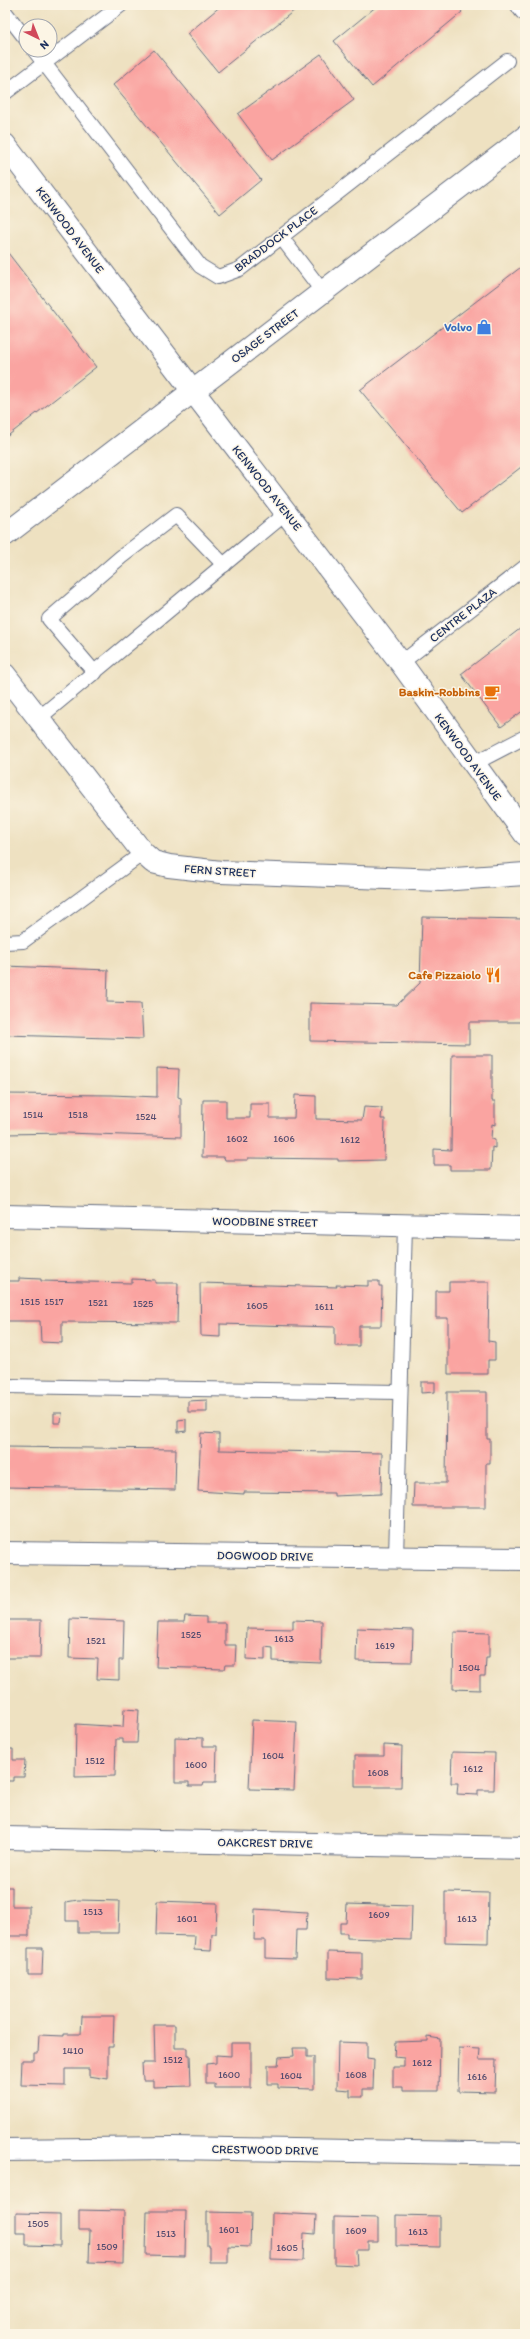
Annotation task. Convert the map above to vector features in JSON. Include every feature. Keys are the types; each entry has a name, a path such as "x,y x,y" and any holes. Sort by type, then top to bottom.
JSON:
{"street":[{"path":"522,5 525,9"},
{"name":"OSAGE STREET","path":"5,535 525,137"},
{"name":"KENWOOD AVENUE","path":"5,145 401,663 525,834"},
{"name":"FERN STREET","path":"5,675 143,853 153,862 169,866 221,872 441,880 525,874"},
{"name":"WOODBINE STREET","path":"5,1216 525,1228"},
{"name":"DOGWOOD DRIVE","path":"5,1553 525,1559"},
{"name":"OAKCREST DRIVE","path":"5,1838 525,1848"},
{"name":"CRESTWOOD DRIVE","path":"5,2150 172,2148 525,2154"}],"lane":[{"path":"5,93 121,5"},
{"path":"5,12 18,29"},
{"name":"BRADDOCK PLACE","path":"41,58 200,266 218,277 226,276 240,269 507,61"},
{"path":"281,237 323,292"},
{"path":"39,718 286,513"},
{"path":"95,673 49,618 121,558 176,515 224,565"},
{"name":"CENTRE PLAZA","path":"401,663 525,568"},
{"path":"473,764 525,737"},
{"path":"5,942 24,941 143,853"},
{"path":"396,1557 405,1225"},
{"path":"5,1386 400,1392"}],"building":[{"path":"222,5 301,5 218,72 187,34"},
{"path":"378,5 457,5 462,12 372,87 334,41"},
{"path":"154,50 261,180 220,214 113,85"},
{"path":"321,54 354,100 272,160 238,114"},
{"path":"5,249 96,367 5,438"},
{"name":"Volvo","path":"525,264 525,464 462,513 360,390"},
{"path":"525,625 525,711 524,710 501,727 461,674"},
{"path":"422,917 525,919 525,1022 469,1022 469,1044 310,1041 310,1003 397,1005 420,983"},
{"path":"5,966 108,970 107,1002 141,1003 143,1039 5,1035"},
{"path":"452,1055 492,1055 492,1101 495,1101 495,1125 492,1124 491,1139 495,1140 495,1148 492,1147 491,1170 450,1170 450,1165 434,1165 434,1149 451,1150"},
{"path":"157,1068 179,1069 178,1097 181,1098 181,1137 67,1133 5,1134 5,1094 157,1097"},
{"path":"295,1095 316,1096 316,1119 362,1120 364,1107 382,1108 381,1119 385,1119 384,1160 338,1161 338,1159 248,1158 248,1160 225,1160 224,1157 202,1157 203,1100 226,1100 226,1118 250,1118 250,1104 270,1104 270,1118 294,1118"},
{"path":"19,1278 41,1279 41,1281 132,1283 132,1279 155,1280 155,1283 178,1283 177,1323 62,1322 62,1343 41,1342 40,1321 5,1321 5,1281 19,1281"},
{"path":"368,1281 379,1281 379,1286 382,1286 381,1326 359,1326 359,1346 335,1346 335,1327 220,1324 220,1337 201,1336 200,1283 337,1287 336,1285 368,1286"},
{"path":"449,1282 489,1282 488,1341 495,1342 495,1360 488,1360 488,1374 448,1374 448,1318 436,1318 436,1291 449,1291"},
{"path":"421,1382 435,1382 435,1392 421,1393"},
{"path":"447,1392 487,1392 487,1439 490,1439 490,1463 486,1463 486,1507 413,1507 414,1483 446,1483"},
{"path":"207,1400 207,1412 188,1412 188,1401"},
{"path":"54,1413 62,1413 61,1423 54,1423"},
{"path":"186,1419 186,1431 178,1432 178,1420"},
{"path":"201,1433 219,1434 219,1450 382,1453 381,1494 334,1496 334,1493 244,1492 244,1494 198,1491"},
{"path":"5,1447 176,1449 175,1490 5,1487"},
{"path":"185,1616 206,1617 206,1623 225,1623 225,1645 236,1645 235,1665 225,1665 224,1669 156,1667 158,1622 184,1622"},
{"path":"70,1619 124,1621 123,1660 119,1660 119,1680 97,1679 98,1659 69,1658"},
{"path":"5,1620 41,1620 40,1658 5,1658"},
{"path":"293,1620 322,1621 321,1663 273,1661 273,1648 265,1647 265,1660 246,1659 247,1628 293,1629"},
{"path":"357,1628 413,1630 412,1662 356,1661"},
{"path":"454,1632 489,1633 489,1658 486,1658 485,1676 480,1676 480,1690 453,1689"},
{"path":"124,1709 139,1710 137,1743 123,1743 123,1739 116,1739 115,1776 75,1777 76,1724 123,1727"},
{"path":"252,1720 297,1722 294,1790 249,1789"},
{"path":"175,1737 203,1738 203,1746 217,1746 216,1782 204,1782 203,1786 189,1786 189,1782 175,1782"},
{"path":"384,1745 402,1746 401,1787 355,1787 355,1756 384,1756"},
{"path":"5,1749 13,1749 13,1760 25,1760 24,1777 13,1777 13,1781 5,1781"},
{"path":"452,1752 495,1753 494,1790 478,1790 478,1795 457,1794 458,1783 451,1783"},
{"path":"5,1887 12,1887 12,1906 29,1906 29,1936 5,1936"},
{"path":"445,1892 489,1893 488,1943 445,1942"},
{"path":"78,1900 119,1901 118,1933 78,1933 78,1921 66,1921 66,1902"},
{"path":"157,1901 217,1903 216,1934 212,1934 211,1951 194,1950 195,1936 156,1935"},
{"path":"347,1904 412,1906 411,1940 347,1938 347,1933 340,1933 340,1923 346,1923"},
{"path":"255,1909 307,1912 306,1930 296,1930 295,1959 265,1958 265,1940 254,1940"},
{"path":"28,1948 43,1948 42,1975 28,1975"},
{"path":"328,1952 362,1953 362,1979 328,1978"},
{"path":"82,2016 114,2016 113,2047 108,2047 108,2079 89,2076 89,2069 65,2069 65,2086 21,2085 22,2060 34,2060 34,2053 38,2053 39,2035 64,2036 64,2034 81,2034"},
{"path":"154,2025 175,2025 175,2048 188,2048 188,2055 190,2055 191,2086 153,2087 153,2080 143,2080 142,2063 155,2063"},
{"path":"428,2037 440,2039 439,2091 403,2091 403,2087 393,2087 393,2067 404,2067 404,2058 394,2057 395,2042 428,2041"},
{"path":"338,2042 367,2043 367,2058 374,2059 373,2089 363,2089 363,2097 350,2097 350,2090 337,2089"},
{"path":"231,2043 251,2043 251,2088 215,2088 215,2084 206,2084 206,2064 216,2063 216,2055 231,2056"},
{"path":"293,2048 307,2048 307,2057 314,2057 314,2089 278,2088 278,2084 268,2084 268,2065 278,2065 279,2057 294,2056"},
{"path":"459,2048 480,2049 479,2060 496,2060 495,2092 458,2091"},
{"path":"79,2210 124,2211 123,2263 89,2262 90,2230 79,2230"},
{"path":"147,2211 186,2211 185,2256 146,2255"},
{"path":"207,2212 251,2213 250,2247 228,2246 228,2262 209,2262 209,2246 207,2246"},
{"path":"16,2213 60,2214 60,2246 26,2245 26,2233 16,2233"},
{"path":"272,2213 316,2215 315,2234 304,2233 303,2261 271,2260"},
{"path":"396,2215 440,2216 440,2247 396,2246"},
{"path":"334,2217 378,2218 378,2242 368,2242 368,2250 356,2250 357,2265 334,2264"}],"place":[{"name":"Volvo","path":"484,327"},
{"name":"Baskin-Robbins","path":"492,692"},
{"name":"Cafe Pizzaiolo","path":"493,975"}]}
